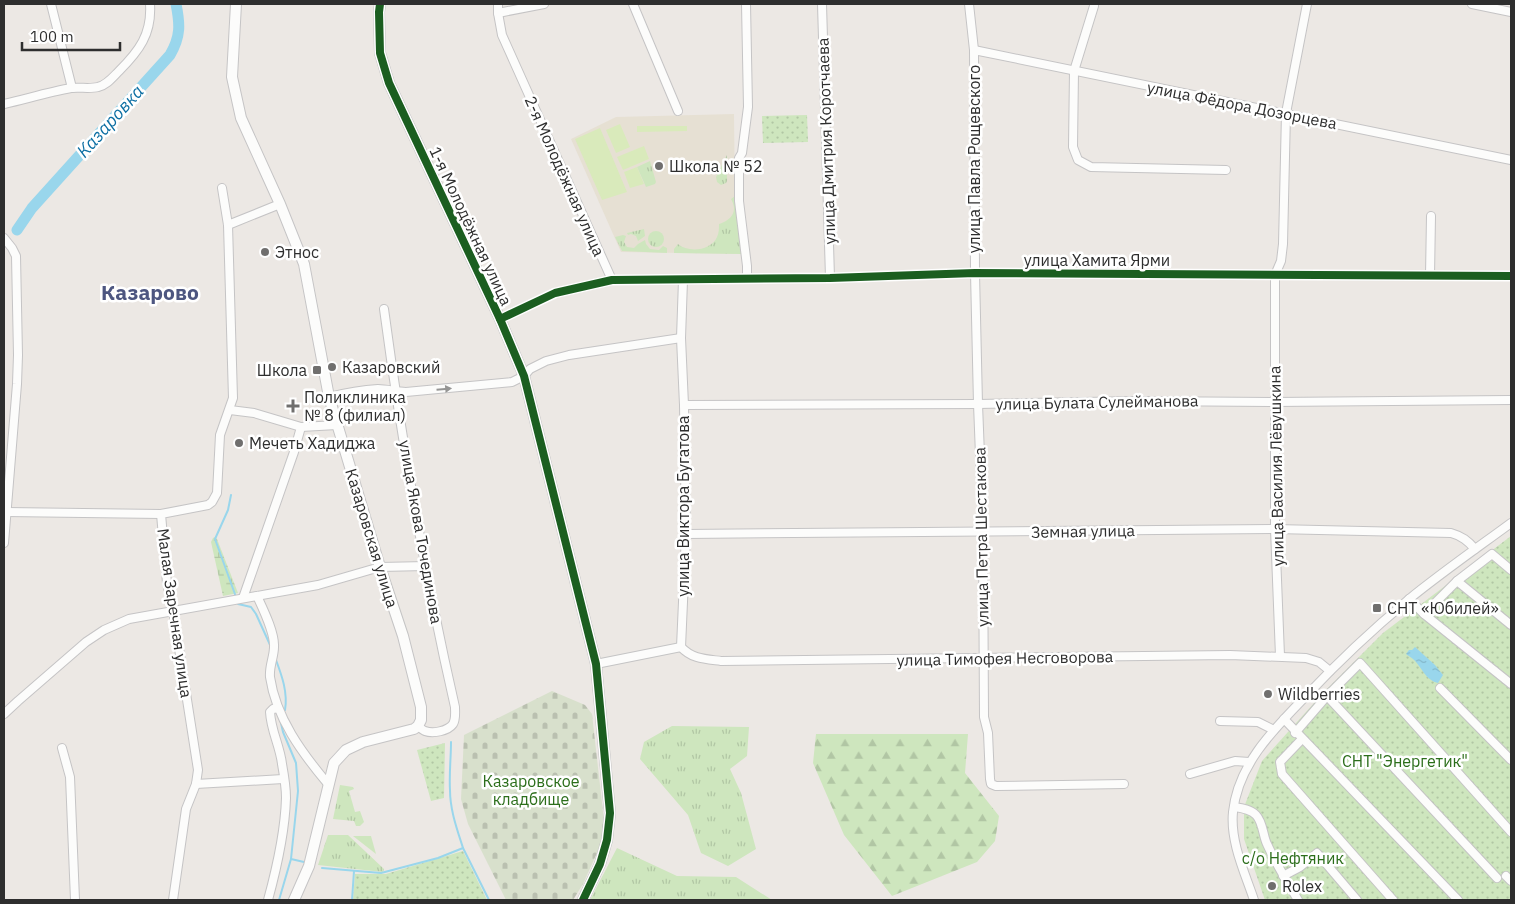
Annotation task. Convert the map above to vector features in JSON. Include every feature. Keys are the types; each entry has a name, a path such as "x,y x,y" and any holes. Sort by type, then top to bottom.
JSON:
{"street":[{"path":"51,4 72,88"},
{"path":"4,104 72,88 98,87 110,81 135,55 147,32 150,20 150,4"},
{"name":"Казаровская улица","path":"236,4 232,77 241,118 280,204 304,264 329,397 380,567 403,636 421,707 421,720 418,726"},
{"name":"1-я Молодёжная улица","path":"380,4 378,12 380,53 389,84 500,318 524,376 596,664 610,813 607,840 600,864 583,900"},
{"name":"2-я Молодёжная улица","path":"498,4 502,35 612,280"},
{"path":"498,12 544,4"},
{"path":"633,4 678,111"},
{"path":"746,4 748,107 742,153 739,158 739,201 746,279"},
{"name":"улица Дмитрия Коротчаева","path":"822,4 830,278"},
{"name":"улица Павла Рощевского","path":"969,4 974,50 975,273 978,404"},
{"name":"улица Василия Лёвушкина","path":"1280,656 1275,529 1275,275 1281,261 1283,244 1286,113 1307,4"},
{"path":"1472,4 1508,9"},
{"path":"1094,6 1074,71 1074,147 1078,160 1091,167 1226,170"},
{"name":"улица Фёдора Дозорцева","path":"974,50 1511,160"},
{"name":"Малая Заречная улица","path":"173,900 186,809 196,784 198,770 173,610 167,583 160,514 208,505 217,493 220,435 233,398 228,225 222,188"},
{"path":"228,225 280,204"},
{"path":"1430,276 1431,216"},
{"path":"4,238 12,248 17,264 18,355 4,543"},
{"name":"улица Хамита Ярми","path":"683,280 830,278 975,273 1511,276"},
{"path":"500,318 556,293 612,280 683,280"},
{"name":"улица Виктора Бугатова","path":"681,647 686,534 681,338 683,280"},
{"name":"улица Якова Точединова","path":"384,309 395,392 426,566 455,707 453,724 445,729 428,732 418,726"},
{"path":"329,397 349,392 380,389 395,392 424,391 512,382 524,376 530,369 546,361 569,355 681,338"},
{"name":"улица Булата Сулейманова","path":"684,405 1511,400"},
{"name":"улица Петра Шестакова","path":"978,404 983,532 984,717 988,734 991,784 996,786 1124,784"},
{"path":"230,410 254,413 301,427 337,425"},
{"path":"243,598 301,427"},
{"path":"6,512 160,514"},
{"path":"1254,900 1236,844 1233,825 1234,806 1239,785 1249,762 1284,719 1330,670 1365,637 1409,599 1511,523"},
{"name":"Земная улица","path":"686,534 1275,529 1451,533 1460,535 1476,550"},
{"path":"1424,614 1457,581 1492,554 1511,570"},
{"path":"4,714 78,649 104,630 129,619 318,585 380,567 426,566"},
{"path":"1457,581 1511,625"},
{"path":"257,596 274,642 270,676 278,708 306,758 328,784"},
{"path":"1409,599 1424,614 1511,684"},
{"path":"596,664 681,647"},
{"name":"улица Тимофея Несговорова","path":"681,647 686,653 699,659 721,661 1230,655 1306,658 1319,662 1330,670"},
{"path":"1295,732 1360,663 1511,832"},
{"path":"1440,688 1511,760"},
{"path":"1327,696 1497,878"},
{"path":"268,900 276,872 286,796 280,748 271,728 270,717 270,712 278,708"},
{"path":"1284,719 1458,900"},
{"path":"1220,721 1258,722 1274,730"},
{"path":"294,900 309,866 334,762 346,750 363,742 406,732 418,726"},
{"path":"1302,739 1280,762 1282,774 1393,900"},
{"path":"62,748 70,777 75,900"},
{"path":"1190,774 1235,761 1249,762"},
{"path":"196,784 283,779"},
{"path":"1234,806 1256,815 1266,843 1282,876 1298,900"},
{"path":"1282,876 1300,867 1317,853 1357,900"}],"shaded area":[{"name":"Школа № 52","path":"734,114 735,202 742,254 621,252 571,139 616,117"}],"green space":[{"path":"807,115 808,142 763,143 762,116"},
{"path":"620,124 630,147 616,153 606,130"},
{"path":"637,126 687,126 687,131 637,132"},
{"path":"600,128 627,192 602,200 575,139"},
{"path":"644,146 649,159 623,170 617,157"},
{"path":"727,155 727,181 721,185 717,182 716,177"},
{"path":"650,161 656,182 646,187 637,167"},
{"path":"637,167 644,184 630,188 624,172"},
{"path":"735,196 741,254 674,253 674,249 678,244 687,249 699,249 705,248 714,242 718,234 719,224 727,220 734,211 731,199"},
{"path":"644,229 645,236 638,241 636,236 628,235 627,233"},
{"path":"656,231 664,239 656,247 648,239"},
{"path":"626,236 624,242 627,247 634,248 645,240 650,249 659,250 663,246 667,248 667,253 622,251 615,237"},
{"name":"СНТ \"Энергетик\"","path":"1511,536 1511,900 1265,900 1244,839 1244,807 1262,761 1323,693 1383,633"},
{"path":"215,537 238,593 223,596 211,542"},
{"name":"Казаровское кладбище","path":"552,691 585,705 592,714 604,821 601,844 583,884 573,900 506,900 468,824 461,799 464,735"},
{"path":"672,726 749,727 747,756 730,769 741,793 756,849 728,866 701,853 688,815 640,759 644,742"},
{"path":"816,734 968,734 965,773 999,816 995,841 977,862 892,896 844,835 813,763"},
{"path":"445,743 444,798 431,801 417,750"},
{"path":"340,785 353,787 354,789 349,791 355,812 360,811 364,822 360,826 356,826 354,821 333,819"},
{"path":"328,835 348,835 384,869 383,872 318,865"},
{"path":"353,836 371,836 376,854"},
{"path":"617,848 677,876 736,877 772,900 590,900"},
{"path":"463,851 487,900 353,900 355,874 386,874"}],"water":[{"path":"1415,647 1443,675 1438,683 1430,679 1416,662 1406,654"}],"waterway":[{"name":"Казаровка","path":"17,230 32,208 170,55 179,30 176,4"},
{"path":"231,495 228,510 215,539 236,597"},
{"path":"238,604 251,607 271,647"},
{"path":"276,660 285,691 285,710"},
{"path":"279,900 291,859 298,791 296,763 281,723"},
{"path":"451,742 450,797 454,819 463,848"},
{"path":"322,868 381,873 438,858 463,848 489,900"},
{"path":"291,859 304,862"},
{"path":"352,900 354,871"}],"cycle path":[{"path":"380,4 380,53 389,83 500,319 524,376 596,664 610,813 607,840 600,864 583,900"},
{"path":"500,319 555,293 612,280 830,278 975,273 1511,276"}],"place":[{"name":"Школа № 52","path":"659,166"},
{"name":"Этнос","path":"265,252"},
{"name":"Казаровский","path":"332,367"},
{"name":"Школа","path":"317,370"},
{"name":"Поликлиника № 8 (филиал)","path":"293,406"},
{"name":"Мечеть Хадиджа","path":"239,443"},
{"name":"СНТ «Юбилей»","path":"1377,608"},
{"name":"Wildberries","path":"1268,694"},
{"name":"Rolex","path":"1272,886"}],"district":[{"name":"Казарово","path":"150,292"}],"park label":[{"name":"с/о Нефтяник","path":"1293,858"}]}
